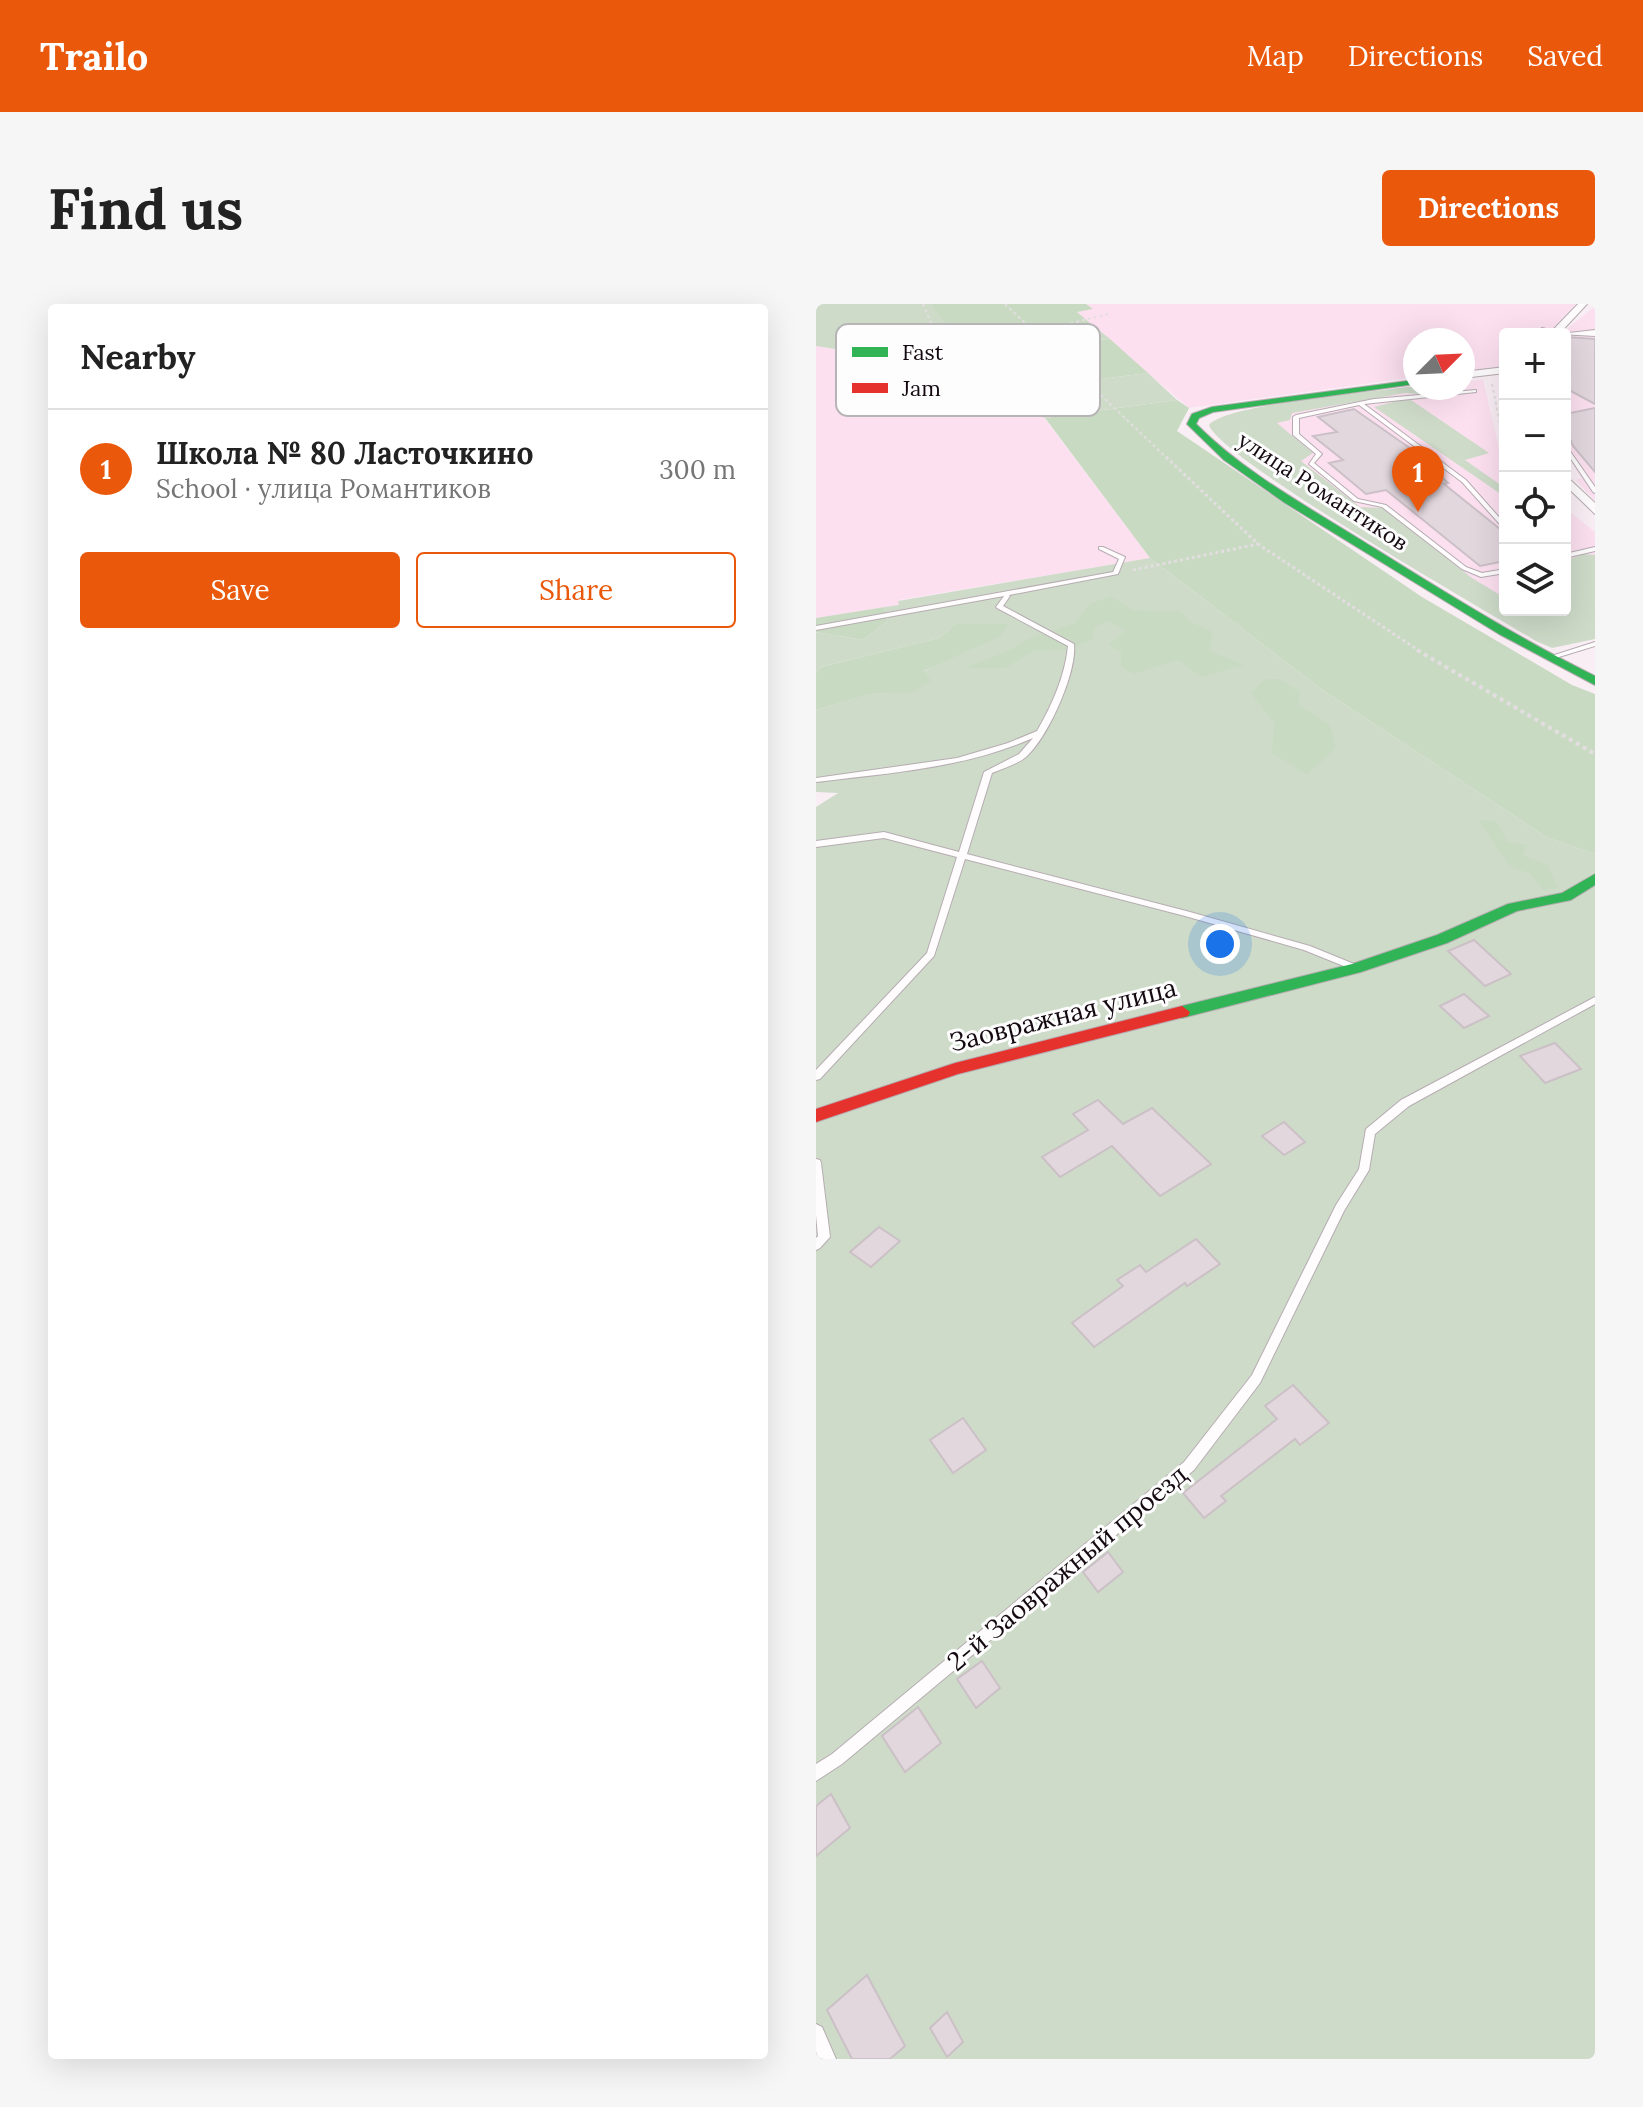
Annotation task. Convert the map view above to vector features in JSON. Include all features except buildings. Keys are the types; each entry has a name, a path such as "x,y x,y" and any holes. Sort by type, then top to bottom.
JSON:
{"street":[{"path":"1553,328 1583,304"},
{"path":"1571,334 1595,333"},
{"path":"1475,374 1499,371"},
{"name":"улица Романтиков","path":"1403,384 1212,410 1195,416 1191,424 1207,444 1264,485 1549,658 1595,681"},
{"path":"1571,484 1595,510"},
{"name":"Заовражная улица","path":"816,1116 970,1064 1356,968 1442,939 1513,907 1566,897 1595,878"}],"lane":[{"path":"1403,395 1296,417 1296,435 1319,454 1311,463 1356,500 1384,506 1464,568 1481,575 1499,572"},
{"path":"1360,403 1464,481 1499,521"},
{"path":"1571,455 1595,491"},
{"path":"816,628 1007,596 1116,573 1123,558 1101,548"},
{"path":"1571,555 1595,550"},
{"path":"816,1076 931,954 988,772 1023,756 1040,732 1073,661 1072,645 999,607 1007,596"},
{"path":"1549,658 1595,644"},
{"path":"816,780 953,760 1014,745 1040,732"},
{"path":"816,844 884,835 1307,948 1356,968"},
{"name":"2-й Заовражный проезд","path":"816,1773 850,1749 1189,1466 1256,1379 1340,1208 1364,1170 1370,1132 1405,1103 1595,1000"},
{"path":"816,1163 824,1237 816,1245"},
{"path":"816,2033 827,2059"}],"path":[{"path":"923,304 931,324"},
{"path":"1005,304 1026,324"},
{"path":"1064,324 1108,314"},
{"path":"1490,375 1499,419"},
{"path":"1100,394 1258,544 1399,639 1595,754"},
{"path":"1116,573 1258,544"}],"shaded area":[{"path":"1086,304 1576,304 1554,328 1499,328 1499,368 1475,371 1475,328 1403,328 1403,379 1189,408 1100,332 1100,324 1090,324 1076,312 1092,309"},
{"path":"1595,306 1595,501 1576,480 1581,478 1571,461 1571,328 1568,328"},
{"path":"816,346 836,349 836,416 1043,416 1150,558 899,600 899,605 816,618"},
{"path":"1483,379 1499,449 1499,610 1220,420 1403,390 1403,400 1475,400 1475,380"},
{"path":"1571,513 1595,532 1595,633 1547,643 1507,616 1571,616"}],"green space":[{"path":"816,304 931,304 958,324 836,324 836,349 816,346"},
{"path":"931,304 1086,304 1093,309 1077,312 1090,323 1082,324 946,324"},
{"path":"1100,331 1110,339 1100,340"},
{"path":"1110,339 1148,373 1100,379 1100,340"},
{"path":"1148,373 1177,400 1100,410 1100,379"},
{"path":"1403,387 1403,393 1292,413 1290,420 1277,423 1313,453 1301,461 1360,507 1383,508 1472,578 1499,594 1499,616 1571,616 1571,559 1583,554 1595,555 1595,639 1552,648 1536,641 1305,501 1224,443 1209,425 1243,411"},
{"path":"1177,400 1189,408 1177,431 1422,597 1572,685 1595,694 1595,854 1548,838 1321,689 1150,558 1045,418 1100,416 1100,410"},
{"path":"1411,400 1489,453 1465,460 1499,484 1499,493 1374,407"},
{"path":"1150,558 1321,689 1548,838 1595,854 1595,2059 816,2059 816,807 838,793 816,792 816,710 870,694 912,692 923,672 1008,625 955,624 939,638 821,667 816,673 816,632 863,640 888,621 885,607 899,605 898,601"},
{"path":"1111,596 1133,610 1180,611 1191,622 1213,632 1210,651 1245,665 1201,677 1178,660 1134,674 1121,667 1121,652 1108,645 1125,631 1108,621 1095,627 1092,640 1065,650 1034,651 1005,668 964,668 1010,650 1027,639 1075,623 1089,604"},
{"path":"885,607 888,621 863,640 816,632 816,618"},
{"path":"955,624 1009,624 999,637 924,671 931,681 912,693 871,694 816,710 816,673 821,667 939,638"},
{"path":"1265,679 1280,679 1300,692 1299,705 1330,725 1336,748 1307,775 1272,753 1274,723 1251,693"},
{"path":"1478,820 1496,821 1508,842 1527,845 1523,855 1548,865 1558,888 1543,890 1529,873 1510,867"}],"traffic: fast":[{"path":"1403,384 1212,410 1195,416 1191,424 1247,473 1289,501 1472,614 1595,681"},
{"path":"1182,1012 1356,968 1442,939 1513,907 1566,897 1595,878"}],"traffic: jam":[{"path":"816,1116 955,1069 1182,1012"}],"place":[{"name":"Школа № 80 Ласточкино","path":"1418,512"}]}
